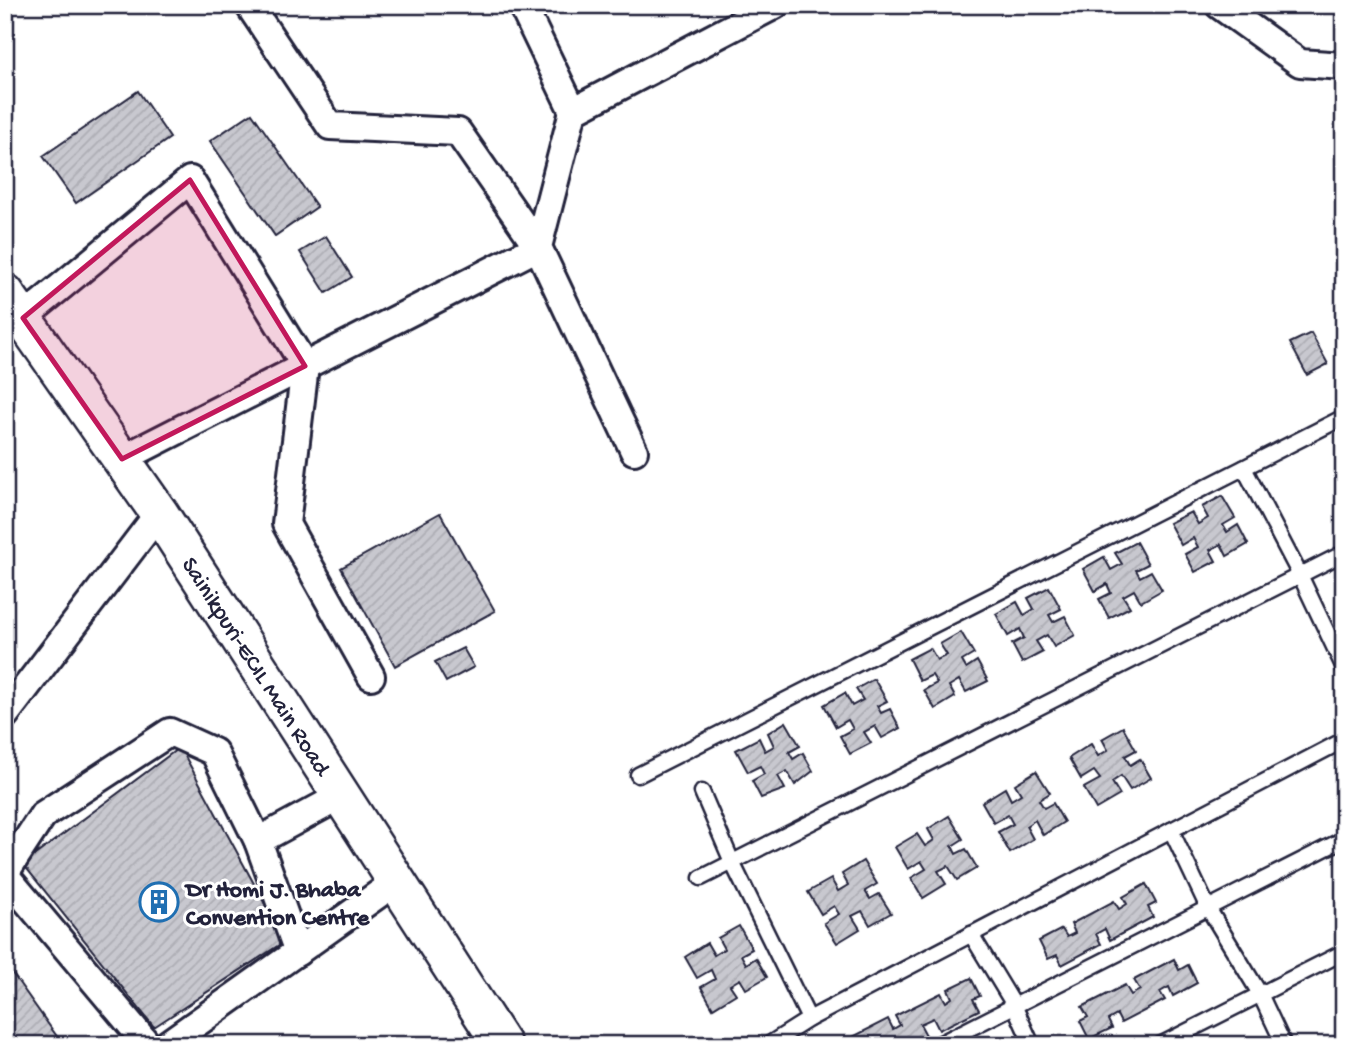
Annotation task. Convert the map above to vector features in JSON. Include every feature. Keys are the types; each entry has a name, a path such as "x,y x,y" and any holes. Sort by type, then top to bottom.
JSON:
{"street":[{"path":"249,5 330,126 458,132 538,247 634,451"},
{"path":"122,460 538,247 573,111 522,5"},
{"path":"573,111 775,5"},
{"path":"1219,5 1300,63 1344,66"},
{"path":"14,306 190,180 305,366 285,524 371,676"},
{"name":"Sainikpuri-ECIL Main Road","path":"14,306 159,513 502,1045"},
{"path":"5,715 159,513"},
{"path":"148,1045 5,874 43,815 170,732 214,752 258,841 298,952"},
{"path":"258,841 341,796"},
{"path":"166,1045 397,881"}],"lane":[{"path":"638,775 1344,417"},
{"path":"1244,468 1300,575 1344,668"},
{"path":"701,878 1344,553"},
{"path":"769,1044 809,1019 1344,740"},
{"path":"702,792 732,862 809,1019"},
{"path":"1171,830 1208,908 1260,994 1284,1045"},
{"path":"937,1045 1344,839"},
{"path":"971,934 1014,1005 1032,1045"},
{"path":"1160,1045 1344,951"}],"highlighted area":[{"path":"190,180 305,366 122,459 23,318"}],"building":[{"path":"138,91 170,138 76,203 43,156"},
{"path":"252,113 317,207 275,236 210,141"},
{"path":"326,236 352,277 326,293 300,252"},
{"path":"1311,333 1328,364 1307,375 1290,343"},
{"path":"1222,496 1235,518 1223,525 1227,532 1238,525 1248,544 1227,556 1221,544 1210,550 1216,561 1195,572 1185,554 1198,547 1193,538 1181,545 1169,523 1191,512 1198,524 1208,518 1202,507"},
{"path":"440,513 495,611 395,666 341,568"},
{"path":"1136,542 1148,564 1136,570 1140,577 1151,571 1162,590 1141,602 1134,590 1123,596 1130,607 1109,618 1099,599 1111,593 1107,584 1095,591 1083,569 1104,557 1111,570 1122,564 1115,553"},
{"path":"1049,587 1061,609 1049,615 1053,622 1065,616 1075,635 1054,647 1047,635 1036,641 1043,652 1022,663 1012,644 1024,638 1020,629 1008,636 996,614 1017,602 1024,615 1034,609 1028,598"},
{"path":"961,632 974,654 962,661 966,668 977,661 988,681 966,692 959,680 949,686 955,697 935,709 924,690 937,683 932,675 920,681 909,659 930,648 937,660 947,655 940,644"},
{"path":"463,648 474,667 446,682 435,662"},
{"path":"874,679 887,701 877,706 881,713 890,709 900,728 882,738 875,726 864,732 871,743 850,754 840,736 853,729 848,720 836,727 824,705 845,693 852,706 863,700 856,689"},
{"path":"786,722 800,746 789,752 793,759 803,753 813,771 795,785 787,771 778,776 785,789 761,798 752,781 764,774 760,766 748,772 736,750 759,738 765,751 774,746 768,733"},
{"path":"1123,727 1136,750 1125,756 1130,765 1140,759 1151,778 1130,790 1121,776 1112,782 1120,795 1096,809 1084,788 1100,779 1094,771 1081,779 1069,758 1091,744 1098,756 1108,750 1102,739"},
{"name":"Dr Homi J. Bhaba Convention Centre","path":"180,747 285,941 154,1027 23,864"},
{"path":"1036,771 1050,793 1039,800 1044,808 1053,803 1064,822 1043,835 1035,820 1026,826 1033,839 1010,853 998,832 1013,824 1008,815 994,823 982,802 1005,788 1011,800 1021,794 1015,784"},
{"path":"949,816 963,839 952,846 956,854 966,849 977,868 957,880 948,866 938,871 946,884 923,898 911,878 926,869 921,861 908,869 895,847 917,834 925,846 934,840 928,829"},
{"path":"863,861 877,884 865,891 870,899 879,894 891,913 870,925 862,911 852,916 860,929 837,943 824,923 839,914 834,906 821,914 808,892 831,879 838,891 848,885 842,874"},
{"path":"1146,884 1156,903 1148,907 1153,917 1110,940 1105,929 1096,934 1101,944 1062,965 1057,955 1048,959 1039,941 1062,929 1067,937 1075,933 1071,924 1114,901 1119,909 1127,904 1123,897"},
{"path":"739,926 752,949 741,955 746,964 756,958 767,977 746,989 740,979 730,985 736,994 713,1008 701,987 715,979 711,970 697,978 685,957 707,943 714,955 724,949 718,938"},
{"path":"1174,959 1179,970 1188,965 1197,983 1173,996 1169,987 1160,992 1165,1000 1121,1023 1117,1015 1108,1020 1112,1028 1089,1039 1080,1021 1088,1017 1082,1007 1125,985 1131,995 1140,990 1134,980"},
{"path":"5,963 63,1045 5,1045"},
{"path":"971,978 980,996 973,999 979,1010 939,1030 933,1018 920,1024 927,1037 910,1045 845,1045 843,1042 888,1019 893,1029 900,1025 895,1016 941,993 946,1002 952,998 948,989"}],"place":[{"name":"Dr Homi J. Bhaba Convention Centre","path":"159,902"}]}
